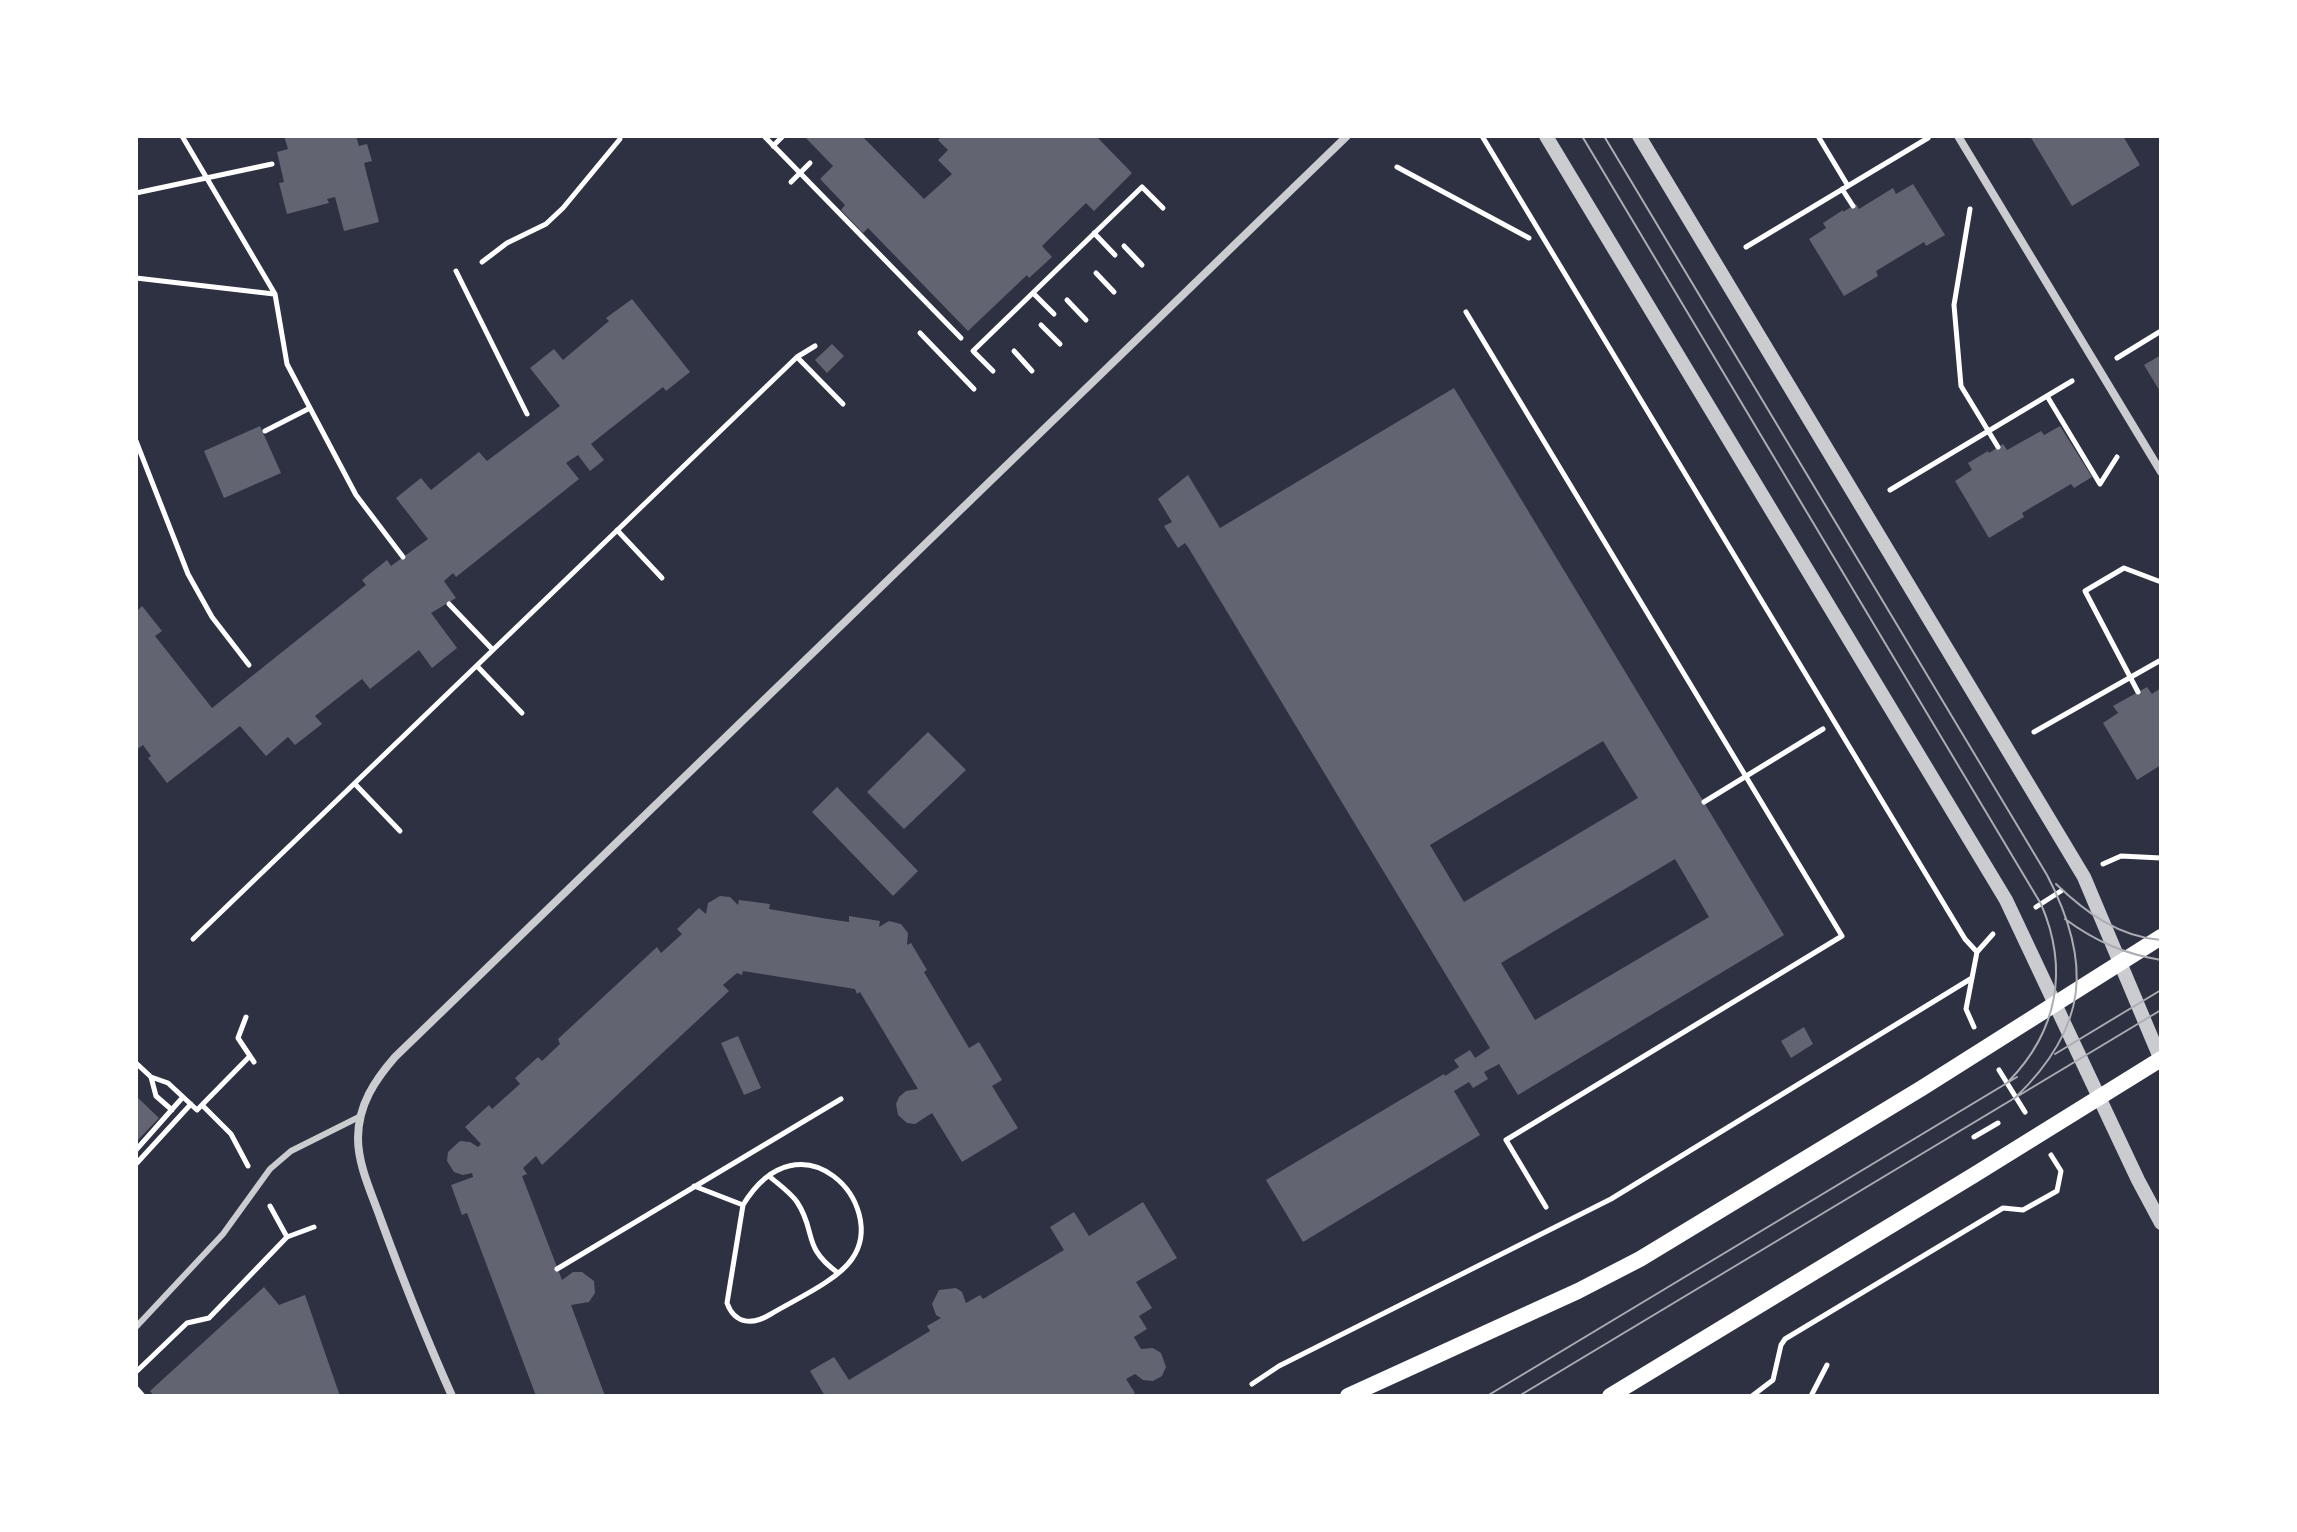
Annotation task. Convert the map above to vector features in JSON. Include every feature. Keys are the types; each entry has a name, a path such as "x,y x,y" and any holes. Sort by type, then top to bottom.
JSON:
{"main road":[{"path":"1348,1396 1578,1291 1640,1259 2161,937"},
{"path":"1610,1396 2161,1059"}],"street":[{"path":"452,1396 415,1311 362,1167 358,1136 361,1116 375,1079 1347,136"},
{"path":"1546,136 2017,919 2161,1223"},
{"path":"1639,136 2084,877 2161,1059"},
{"path":"1958,136 2161,472"}],"lane":[{"path":"136,1327 223,1234 270,1169 291,1151 361,1116"}],"path":[{"path":"182,136 275,294 287,364 310,408 356,495 403,557"},
{"path":"764,136 961,338"},
{"path":"773,146 783,136"},
{"path":"1482,136 1944,905 1977,952"},
{"path":"1818,136 1853,206"},
{"path":"1746,247 1928,138"},
{"path":"482,262 507,243 546,224 620,139"},
{"path":"136,193 272,164"},
{"path":"791,182 809,167"},
{"path":"1397,167 1529,238"},
{"path":"993,371 973,351 1094,233 1142,187 1163,208"},
{"path":"1970,209 1954,305 1961,386 1998,447"},
{"path":"1094,233 1115,255"},
{"path":"1124,246 1142,265"},
{"path":"887,276 895,268"},
{"path":"456,271 527,414"},
{"path":"1096,273 1114,292"},
{"path":"136,278 275,294"},
{"path":"1033,293 1054,314"},
{"path":"1067,300 1086,320"},
{"path":"1466,312 1842,936 1506,1140 1546,1207"},
{"path":"1041,325 1060,344"},
{"path":"2116,358 2161,331"},
{"path":"920,333 974,389"},
{"path":"193,939 797,357 815,346"},
{"path":"1014,351 1032,371"},
{"path":"797,357 843,404"},
{"path":"1890,490 2072,381"},
{"path":"2047,396 2100,484 2117,457"},
{"path":"265,431 310,408"},
{"path":"136,441 188,574 212,617 249,665"},
{"path":"617,530 662,578"},
{"path":"2138,692 2085,591 2124,568 2161,582"},
{"path":"449,604 493,650"},
{"path":"2034,732 2161,660"},
{"path":"477,666 522,713"},
{"path":"1704,802 1823,729"},
{"path":"355,784 400,831"},
{"path":"1972,1023 1966,1009 1977,952 1989,937 2121,856 2161,858"},
{"path":"1252,1384 1279,1366 1611,1199 1972,978"},
{"path":"136,1063 151,1077 168,1083 197,1110 252,1059 238,1038 246,1017"},
{"path":"2000,1071 2020,1104"},
{"path":"151,1077 156,1096 172,1110"},
{"path":"136,1150 183,1097"},
{"path":"557,1269 841,1099"},
{"path":"136,1164 191,1104"},
{"path":"1974,1137 1998,1123"},
{"path":"811,1165 834,1175 852,1197 861,1233 853,1258 838,1273 758,1322 742,1321 730,1312 727,1303 743,1205 769,1176 787,1166 811,1165"},
{"path":"1752,1396 1773,1380 1785,1339 2003,1208 2023,1210 2057,1191 2061,1171 2058,1167"},
{"path":"769,1176 799,1205 811,1244 825,1263 838,1273"},
{"path":"694,1186 743,1205"},
{"path":"136,1372 187,1323 209,1318 287,1237 314,1227"},
{"path":"1811,1396 1827,1365"},
{"path":"136,1388 143,1396"}],"building":[{"path":"284,136 356,136 359,146 367,144 372,161 364,163 379,222 344,231 335,197 327,199 329,203 287,214 279,183 284,182 277,152 288,149"},
{"path":"804,136 862,136 924,199 952,174 938,160 948,150 938,140 942,136 1096,136 1132,173 1094,211 1086,203 1042,246 1052,257 1029,278 1027,275 968,331 868,228 863,233 841,210 845,205 820,179 833,166"},
{"path":"2030,136 2123,136 2140,165 2072,206"},
{"path":"1913,184 1945,235 1926,246 1924,242 1876,271 1878,276 1844,296 1809,239 1826,228 1823,223 1843,210 1856,204 1859,209 1893,188 1896,194"},
{"path":"632,299 690,372 666,391 663,387 591,444 604,460 590,471 578,455 566,463 579,479 456,577 453,573 444,581 456,598 431,613 457,648 432,668 419,650 370,689 362,679 315,716 322,724 295,745 288,737 266,756 240,726 167,783 148,758 151,756 143,745 136,750 136,612 142,606 162,631 155,636 212,708 366,585 362,580 387,560 391,566 428,539 396,498 421,478 431,490 479,452 487,461 560,406 530,368 554,349 563,360 609,321 606,318"},
{"path":"832,344 844,356 827,373 815,360"},
{"path":"2161,355 2161,393 2144,365"},
{"path":"1454,388 1784,935 1518,1095 1499,1064 1484,1072 1488,1079 1473,1088 1469,1082 1454,1091 1480,1135 1303,1242 1266,1180 1445,1076 1459,1067 1454,1060 1470,1050 1475,1058 1490,1048 1188,547 1185,543 1178,548 1164,526 1172,522 1158,499 1188,475 1220,528","holes":["1603,741 1638,798 1464,902 1430,845","1675,859 1709,917 1535,1020 1501,963"]},
{"path":"260,426 281,473 224,498 204,451"},
{"path":"2060,426 2092,477 2074,488 2071,484 2022,513 2024,517 1989,538 1955,481 1972,470 1968,463 1988,451 2003,444 2007,450 2041,431 2044,435"},
{"path":"2147,687 2152,694 2161,688 2161,765 2137,780 2103,723 2118,713 2113,706"},
{"path":"928,732 966,770 904,829 867,792"},
{"path":"837,787 918,871 893,896 812,812"},
{"path":"720,896 730,897 738,905 739,900 770,904 769,909 828,919 849,922 849,916 880,921 879,927 889,921 901,924 908,933 907,945 911,943 927,970 924,972 969,1048 979,1042 1002,1080 992,1086 1018,1128 962,1162 932,1113 915,1124 907,1123 898,1115 896,1104 899,1097 906,1091 918,1089 860,992 857,994 855,989 743,971 742,975 737,973 723,985 729,991 542,1165 536,1156 523,1168 527,1174 522,1176 562,1280 573,1272 582,1272 594,1281 595,1293 589,1302 571,1305 605,1396 536,1396 467,1213 462,1215 451,1185 473,1177 472,1173 463,1175 454,1172 447,1161 448,1152 460,1141 478,1147 481,1144 465,1127 489,1105 492,1109 520,1084 515,1078 538,1057 542,1061 560,1044 558,1039 657,947 661,953 682,934 677,929 699,908 706,914 708,903"},
{"path":"1804,1027 1813,1044 1791,1058 1781,1041"},
{"path":"738,1036 761,1088 744,1095 721,1043"},
{"path":"136,1096 159,1118 136,1142"},
{"path":"1143,1202 1177,1258 1136,1282 1152,1308 1139,1316 1147,1329 1134,1337 1141,1349 1153,1348 1161,1353 1166,1367 1162,1376 1153,1381 1143,1380 1135,1374 1126,1379 1135,1393 1130,1396 825,1396 810,1371 834,1357 849,1380 930,1331 927,1326 941,1318 936,1315 932,1304 939,1290 956,1288 962,1292 966,1303 980,1295 983,1299 1064,1250 1050,1227 1074,1212 1089,1236"},
{"path":"264,1287 279,1305 305,1295 340,1396 154,1396 150,1391"}],"tram line":[{"path":"1582,136 2041,904 2055,952 2054,998 2038,1042 2008,1082"},
{"path":"1604,136 2047,875 2062,907 2072,937 2076,965 2076,993 2070,1019 2058,1045 2016,1097"},
{"path":"2056,884 2079,904 2117,928 2161,940"},
{"path":"2065,919 2110,946 2161,960"},
{"path":"2055,1054 2161,990"},
{"path":"1519,1396 2161,1010"},
{"path":"1487,1396 2017,1077"}]}
